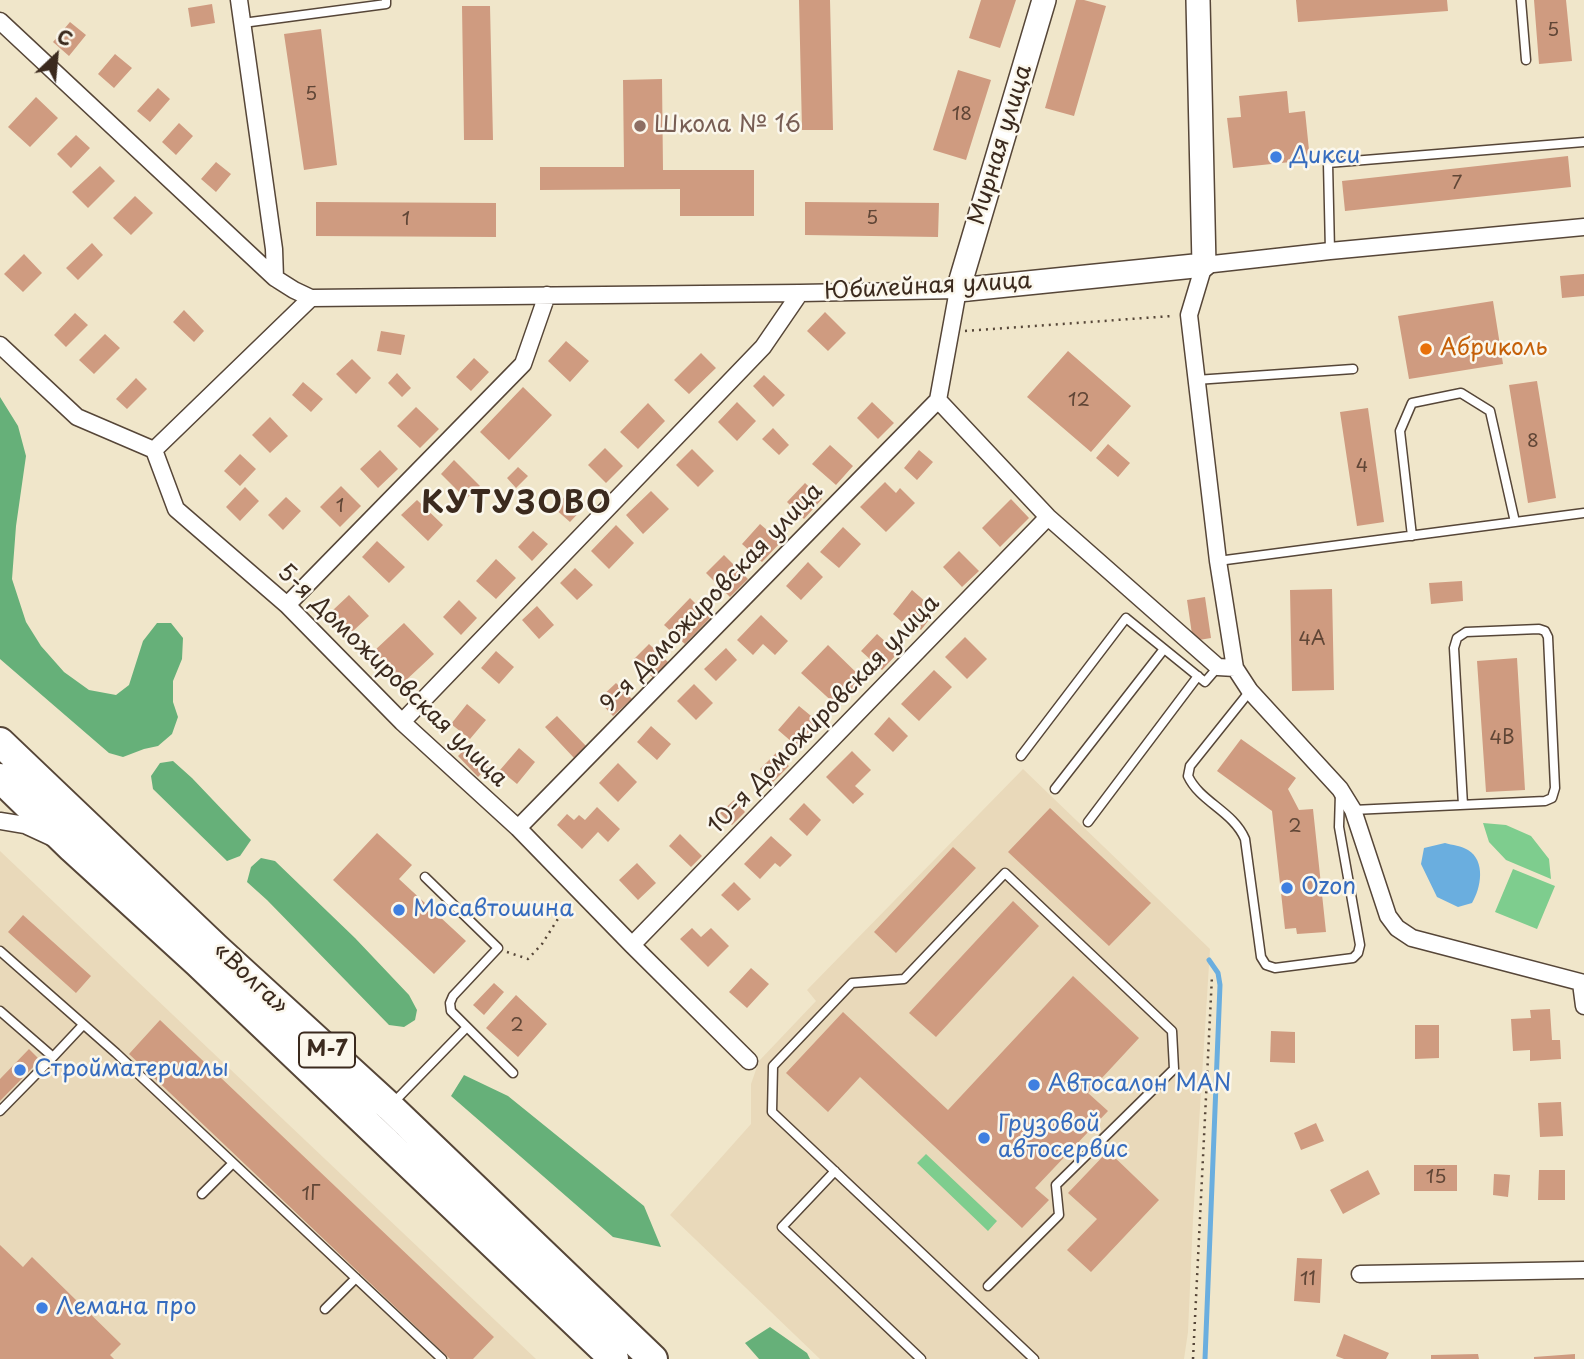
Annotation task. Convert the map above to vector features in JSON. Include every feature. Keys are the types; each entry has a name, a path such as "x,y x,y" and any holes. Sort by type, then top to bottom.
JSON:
{"highway":[{"name":"«Волга»","path":"0,742 216,948 390,1107 653,1359"},
{"name":"«Волга»","path":"0,778 614,1359"}],"street":[{"path":"239,0 274,249 275,278"},
{"name":"Мирная улица","path":"958,290 1044,0"},
{"path":"1198,0 1204,265 1189,314 1218,561 1226,668"},
{"path":"0,21 275,278 310,298 154,450 77,417 0,345"},
{"name":"Юбилейная улица","path":"310,298 958,290 1584,227"},
{"path":"958,290 938,400 1048,517 1250,691 1340,789 1353,810 1388,916 1397,928 1412,938 1583,983 1584,1006"},
{"path":"402,722 763,347 800,293"},
{"path":"287,605 523,364 547,295"},
{"name":"9-я Доможировская улица","path":"518,828 938,400"},
{"name":"5-я Доможировская улица","path":"154,450 176,509 287,605 402,722 518,828 749,1061"},
{"name":"10-я Доможировская улица","path":"632,945 1048,517"},
{"path":"0,821 25,825 72,848"},
{"path":"1360,1274 1584,1270"}],"lane":[{"path":"243,23 386,4 386,0"},
{"path":"1521,0 1526,60"},
{"path":"1330,251 1328,163 1584,142"},
{"path":"1196,380 1353,369"},
{"path":"1412,536 1400,431 1412,403 1461,393 1490,411 1515,522"},
{"path":"1218,561 1584,513"},
{"path":"1021,757 1126,618 1205,682 1226,668"},
{"path":"1353,810 1463,805 1545,801 1552,797 1555,788 1548,637 1545,631 1466,632 1457,638 1454,648 1463,805"},
{"path":"1055,789 1164,649"},
{"path":"1088,821 1198,676"},
{"path":"1250,691 1190,766 1188,776 1192,785 1241,829 1245,839 1261,957 1266,965 1275,968 1353,958 1358,953 1360,945 1339,827 1340,789"},
{"path":"988,1286 1059,1214 1056,1185 1174,1069 1172,1031 1005,873 904,979 852,983 773,1066 772,1112 1034,1359"},
{"path":"425,877 498,948 453,996 450,1003 451,1011 513,1073"},
{"path":"0,951 116,1053 442,1359"},
{"path":"0,1010 53,1057"},
{"path":"0,1111 83,1025"},
{"path":"390,1107 467,1027"},
{"path":"202,1194 233,1163"},
{"path":"835,1171 782,1227 921,1359"},
{"path":"325,1309 356,1278"}],"path":[{"path":"950,332 1189,314"},
{"path":"498,948 528,959 542,944 578,888"},
{"path":"1193,1359 1212,976"}],"shaded area":[{"path":"1023,769 1210,949 1188,1332 1184,1359 820,1359 670,1215 751,1124 751,1084 759,1061 816,1001 807,990"},
{"path":"0,851 536,1359 0,1359"}],"green space":[{"path":"0,397 18,426 26,456 12,579 26,622 41,646 64,672 89,690 116,695 129,685 143,641 157,623 171,623 183,638 182,659 173,681 173,702 178,717 172,734 158,746 123,757 109,753 0,659"},
{"path":"173,761 251,840 240,856 227,861 153,789 151,776 160,763"},
{"path":"1483,823 1506,825 1531,836 1549,859 1551,879 1506,860 1489,842"},
{"path":"261,858 275,861 355,938 409,995 417,1010 415,1020 404,1027 389,1025 247,882 251,867"},
{"path":"1513,869 1555,886 1537,929 1495,912"},
{"path":"464,1075 508,1096 644,1206 661,1247 613,1237 451,1096"},
{"path":"926,1154 997,1221 988,1231 917,1163"},
{"path":"770,1327 807,1353 810,1359 759,1359 745,1343"}],"water":[{"path":"1445,843 1466,849 1477,861 1480,875 1478,890 1472,903 1458,907 1437,897 1421,864 1424,848"}],"building":[{"path":"799,0 830,0 833,130 802,130"},
{"path":"981,0 1016,0 1000,48 969,38"},
{"path":"1076,0 1106,6 1074,116 1045,108"},
{"path":"1296,0 1447,0 1448,11 1298,22"},
{"path":"1534,0 1566,0 1572,61 1539,64"},
{"path":"212,4 215,23 191,27 188,8"},
{"path":"462,6 490,6 493,140 464,140"},
{"path":"70,22 86,35 69,56 53,42"},
{"path":"321,29 337,165 304,170 284,34"},
{"path":"115,54 132,68 114,88 98,74"},
{"path":"958,70 991,80 966,160 933,150"},
{"path":"662,79 663,170 754,170 754,216 680,216 680,189 540,190 540,167 624,167 623,80"},
{"path":"158,88 170,99 150,122 137,111"},
{"path":"1287,91 1289,113 1305,111 1310,160 1233,168 1227,118 1241,117 1239,96"},
{"path":"36,97 58,118 30,147 8,127"},
{"path":"179,123 193,136 176,155 162,142"},
{"path":"76,135 90,148 71,168 57,154"},
{"path":"1568,156 1571,187 1345,211 1342,181"},
{"path":"216,162 231,174 216,192 201,179"},
{"path":"100,166 115,181 88,208 72,192"},
{"path":"135,196 153,213 131,235 113,218"},
{"path":"316,202 496,203 496,237 316,236"},
{"path":"805,202 939,203 938,237 805,235"},
{"path":"92,243 103,255 78,280 66,268"},
{"path":"24,254 42,273 23,292 4,274"},
{"path":"1584,274 1584,296 1562,298 1560,276"},
{"path":"1493,301 1503,364 1409,379 1398,316"},
{"path":"184,310 204,331 194,342 173,322"},
{"path":"825,312 846,333 828,351 807,331"},
{"path":"75,313 88,325 66,347 54,335"},
{"path":"381,331 405,335 401,355 377,351"},
{"path":"105,334 120,348 94,374 79,360"},
{"path":"566,341 589,361 570,382 548,361"},
{"path":"1068,351 1131,406 1091,452 1027,397"},
{"path":"701,353 716,368 689,394 674,380"},
{"path":"474,358 489,372 471,391 456,377"},
{"path":"352,359 371,378 356,394 336,374"},
{"path":"397,373 411,388 402,397 388,383"},
{"path":"764,375 785,395 773,407 753,386"},
{"path":"136,378 147,389 127,409 116,399"},
{"path":"1537,381 1556,498 1528,503 1509,385"},
{"path":"303,382 323,399 311,412 292,395"},
{"path":"523,387 552,415 509,460 480,432"},
{"path":"737,402 756,421 737,441 718,422"},
{"path":"872,402 894,423 878,439 857,418"},
{"path":"648,403 665,421 638,449 620,432"},
{"path":"416,407 439,429 420,448 397,426"},
{"path":"1368,408 1384,522 1357,526 1340,412"},
{"path":"270,417 288,436 270,453 252,435"},
{"path":"773,428 789,445 779,455 762,439"},
{"path":"1108,444 1130,463 1118,477 1096,458"},
{"path":"830,445 853,466 836,485 812,464"},
{"path":"605,448 623,466 606,483 588,465"},
{"path":"692,449 714,471 698,487 676,465"},
{"path":"380,450 398,469 378,488 360,469"},
{"path":"919,450 933,462 917,480 904,468"},
{"path":"240,454 256,469 240,486 224,471"},
{"path":"454,460 480,486 466,499 441,474"},
{"path":"518,467 528,476 516,488 507,478"},
{"path":"885,482 896,493 900,488 915,503 886,532 860,507"},
{"path":"805,483 822,499 804,519 787,502"},
{"path":"341,486 361,506 340,527 320,507"},
{"path":"245,487 259,501 240,521 226,507"},
{"path":"571,490 587,504 570,522 554,508"},
{"path":"651,491 669,509 643,534 626,515"},
{"path":"286,497 301,511 283,530 268,515"},
{"path":"1011,499 1029,518 1000,547 982,528"},
{"path":"417,500 443,525 428,541 401,515"},
{"path":"760,524 781,542 762,562 742,544"},
{"path":"616,525 634,543 609,569 591,551"},
{"path":"843,527 861,544 839,568 820,552"},
{"path":"533,531 548,544 532,561 518,547"},
{"path":"377,541 405,567 389,583 362,557"},
{"path":"959,551 979,571 962,587 943,567"},
{"path":"724,555 748,579 730,597 706,573"},
{"path":"496,559 516,578 496,599 476,581"},
{"path":"808,562 823,577 801,600 786,586"},
{"path":"575,568 593,585 577,600 560,583"},
{"path":"1462,581 1463,601 1431,604 1429,583"},
{"path":"1332,589 1334,690 1292,691 1290,590"},
{"path":"912,590 927,603 919,613 928,621 921,630 906,617 902,622 893,614"},
{"path":"349,595 369,616 352,632 332,611"},
{"path":"1205,597 1211,638 1193,641 1187,600"},
{"path":"690,598 710,618 685,644 664,625"},
{"path":"459,600 477,618 461,635 443,617"},
{"path":"537,606 554,625 539,639 522,620"},
{"path":"761,615 788,641 775,655 763,644 753,655 737,640"},
{"path":"404,623 434,654 404,682 374,651"},
{"path":"877,634 898,653 882,670 861,651"},
{"path":"965,637 987,659 967,679 945,657"},
{"path":"649,644 668,662 653,678 634,659"},
{"path":"828,645 863,679 837,706 801,673"},
{"path":"726,648 737,660 716,681 704,669"},
{"path":"496,651 514,667 499,684 481,668"},
{"path":"1517,658 1525,790 1486,792 1477,661"},
{"path":"934,670 952,687 919,721 901,704"},
{"path":"616,683 632,699 613,716 598,700"},
{"path":"694,684 713,703 696,720 677,701"},
{"path":"467,704 486,720 470,739 451,724"},
{"path":"799,706 822,725 800,749 778,730"},
{"path":"557,716 586,746 574,758 545,727"},
{"path":"889,717 908,736 893,752 874,734"},
{"path":"651,726 671,744 657,760 637,742"},
{"path":"1241,739 1296,778 1288,789 1299,810 1313,809 1326,932 1297,934 1296,928 1285,929 1272,811 1217,771"},
{"path":"468,746 488,767 478,777 458,756"},
{"path":"519,748 535,762 517,784 500,770"},
{"path":"852,751 871,770 855,786 864,794 853,804 826,777"},
{"path":"776,753 789,766 773,782 760,769"},
{"path":"618,763 637,782 618,802 599,783"},
{"path":"734,800 745,812 732,825 720,813"},
{"path":"804,803 821,820 807,836 789,819"},
{"path":"597,807 620,829 608,842 598,832 582,849 557,825 567,814 574,820 579,815 585,820"},
{"path":"1050,808 1151,903 1109,946 1008,852"},
{"name":"Мосавтошина","path":"377,833 412,865 399,879 466,941 434,974 333,880"},
{"path":"680,834 702,856 691,867 669,846"},
{"path":"771,836 792,855 780,867 775,863 760,879 744,864"},
{"path":"953,847 976,868 896,953 874,932"},
{"path":"637,863 656,883 638,900 619,880"},
{"path":"734,882 751,899 738,911 721,895"},
{"path":"1013,901 1039,926 936,1037 909,1013"},
{"path":"23,915 91,976 76,993 8,932"},
{"path":"692,928 701,937 711,928 729,946 708,967 680,939"},
{"path":"751,968 769,984 747,1008 729,992"},
{"path":"1073,976 1139,1038 1088,1093 1108,1111 1035,1188 1049,1200 1022,1228 860,1077 828,1112 786,1073 843,1012 948,1110"},
{"path":"494,983 504,992 484,1015 473,1005"},
{"path":"516,995 547,1024 518,1057 486,1028"},
{"path":"1550,1009 1552,1040 1560,1040 1561,1059 1530,1061 1530,1050 1513,1051 1511,1019 1531,1018 1530,1010"},
{"path":"160,1020 494,1337 473,1359 450,1359 129,1054"},
{"path":"1415,1025 1439,1025 1439,1058 1415,1059"},
{"path":"1271,1031 1295,1032 1295,1063 1270,1062"},
{"name":"Стройматериалы","path":"29,1049 40,1060 0,1101 0,1079"},
{"path":"1561,1102 1563,1136 1540,1137 1538,1103"},
{"path":"1316,1123 1324,1141 1301,1150 1294,1133"},
{"path":"1108,1151 1159,1200 1091,1272 1067,1250 1097,1219 1068,1193"},
{"path":"1414,1165 1457,1165 1457,1191 1414,1191"},
{"path":"1368,1170 1380,1194 1343,1214 1330,1190"},
{"path":"1539,1170 1565,1170 1565,1200 1538,1200"},
{"path":"1494,1174 1510,1175 1508,1197 1493,1195"},
{"name":"Лемана про","path":"0,1245 23,1267 32,1257 121,1344 110,1355 114,1359 0,1359"},
{"path":"1297,1258 1322,1259 1320,1303 1294,1301"},
{"path":"1344,1334 1389,1353 1386,1359 1344,1359 1336,1356"},
{"path":"1478,1354 1479,1359 1431,1359 1431,1355"},
{"path":"1575,1354 1575,1359 1534,1359 1534,1357"}],"waterway":[{"path":"1205,1359 1220,985 1218,973 1209,960"}],"place":[{"name":"Школа № 16","path":"640,126"},
{"name":"Дикси","path":"1276,157"},
{"name":"Абриколь","path":"1426,349"},
{"name":"Ozon","path":"1287,888"},
{"name":"Мосавтошина","path":"399,910"},
{"name":"Стройматериалы","path":"20,1070"},
{"name":"Автосалон MAN","path":"1034,1085"},
{"name":"Грузовой автосервис","path":"984,1138"},
{"name":"Лемана про","path":"42,1308"}],"district":[{"name":"КУТУЗОВО","path":"517,505"}]}
